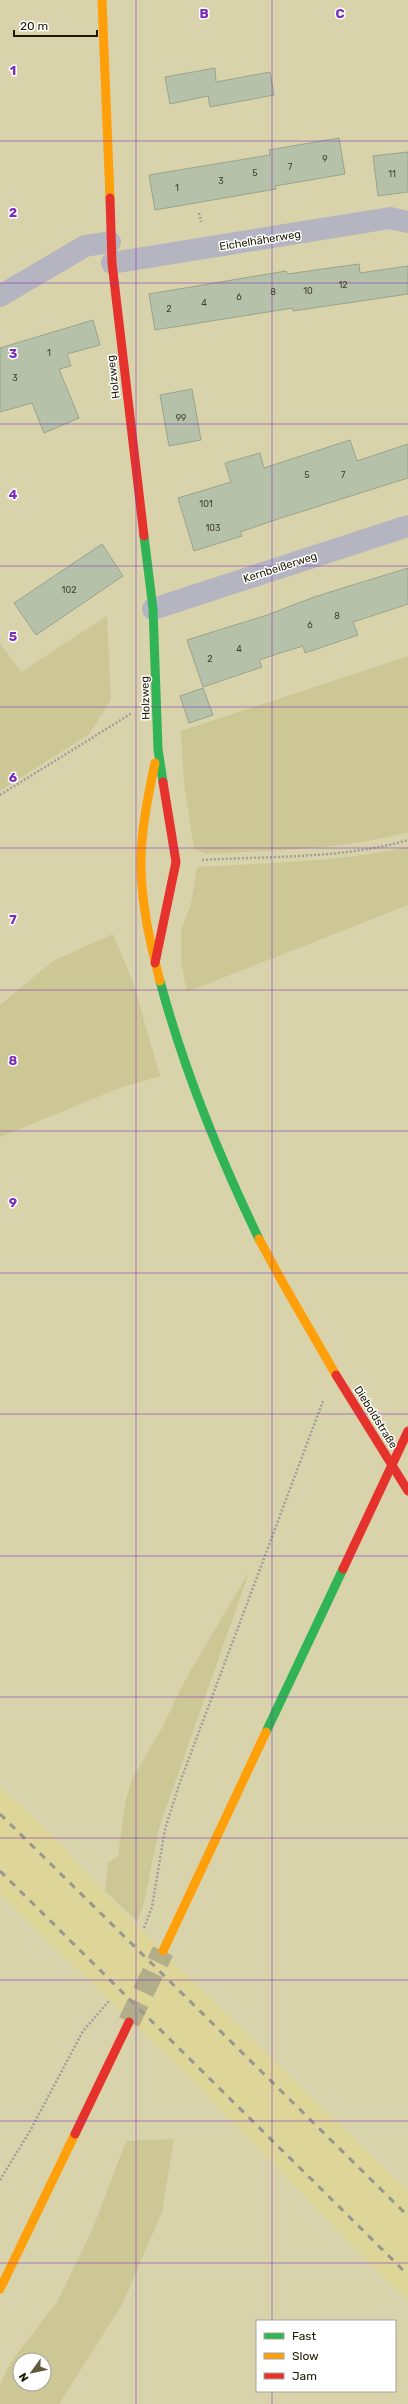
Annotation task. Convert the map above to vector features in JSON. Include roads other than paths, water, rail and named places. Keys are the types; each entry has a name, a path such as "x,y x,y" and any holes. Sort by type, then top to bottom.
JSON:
{"street":[{"name":"Holzweg","path":"102,0 111,252 153,608 158,749 176,862 155,963"},
{"name":"Eichelhäherweg","path":"0,296 85,246 111,252 390,218 408,222"},
{"name":"Kernbeißerweg","path":"153,608 408,526"},
{"name":"Holzweg","path":"158,749 150,786 141,862 146,925 165,997"},
{"name":"Dieboldstraße","path":"165,997 178,1045 199,1104 223,1161 286,1289 336,1376 408,1491"},
{"path":"163,1951 408,1431"},
{"path":"0,2289 129,2022"}],"tunnel":[{"path":"129,2022 163,1951"}],"railway":[{"path":"0,1814 408,2216"},
{"path":"0,1871 408,2275"}]}
